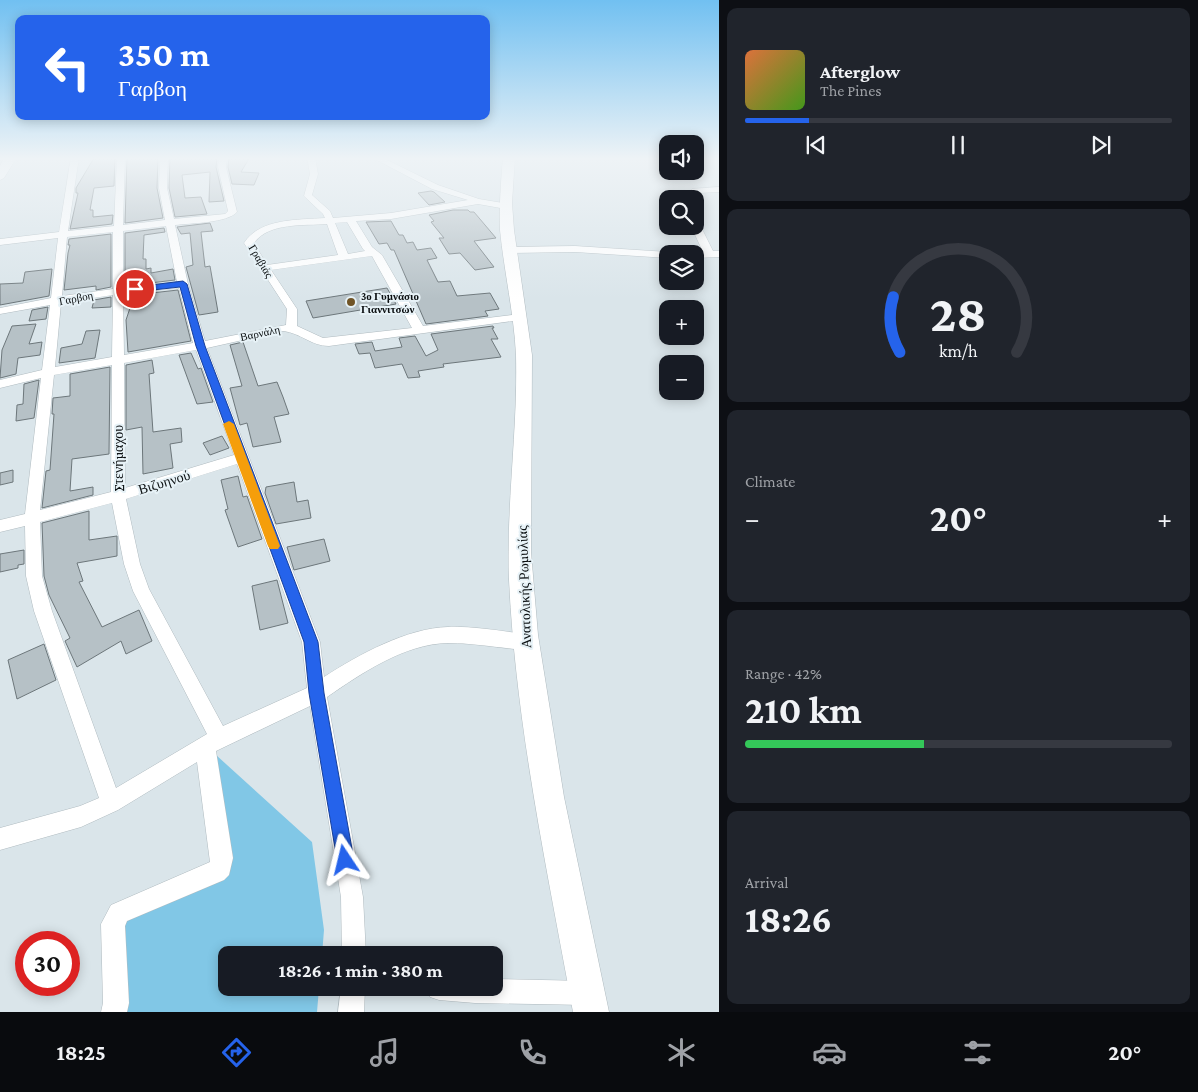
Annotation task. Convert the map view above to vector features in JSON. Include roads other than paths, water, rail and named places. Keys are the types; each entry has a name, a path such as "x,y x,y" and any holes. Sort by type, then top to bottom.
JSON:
{"street":[{"path":"68,204 32,517 34,576 38,593 111,803"},
{"name":"Στενήμαχου","path":"114,1012 116,1003 113,924 119,913 216,872 221,867 222,858 212,742 141,590 132,564 118,496 119,204"},
{"path":"167,204 183,284 200,346 311,642 317,693 352,897 354,946"},
{"path":"0,242 232,215 231,204"},
{"path":"317,204 326,210 344,257"},
{"name":"Γραβιάς","path":"292,328 292,309 250,247 249,243 252,237 281,225 404,214 456,204"},
{"name":"Γραβιάς","path":"498,204 506,206"},
{"name":"Ανατολικής Ρωμυλίας","path":"506,206 509,250 524,354 520,577 525,642 551,813 589,1002"},
{"path":"350,219 368,249 375,253 419,330"},
{"path":"699,235 708,254"},
{"path":"509,250 583,249 659,254"},
{"path":"265,268 375,253"},
{"path":"704,254 719,254"},
{"name":"Γαρβοη","path":"0,311 80,296 183,284"},
{"name":"Βαρνάλη","path":"0,384 48,372 200,346 283,328 292,328 324,342 520,317"},
{"name":"Βιζυηνού","path":"0,526 118,496 241,458"},
{"path":"0,839 73,818 111,803 212,742 317,693 353,669 396,648 429,637 470,636 525,642"},
{"path":"503,993 589,1002"},
{"path":"351,1012 352,996"}],"place":[{"name":"3ο Γυμνάσιο Γιαννιτσών","path":"351,302"}]}
